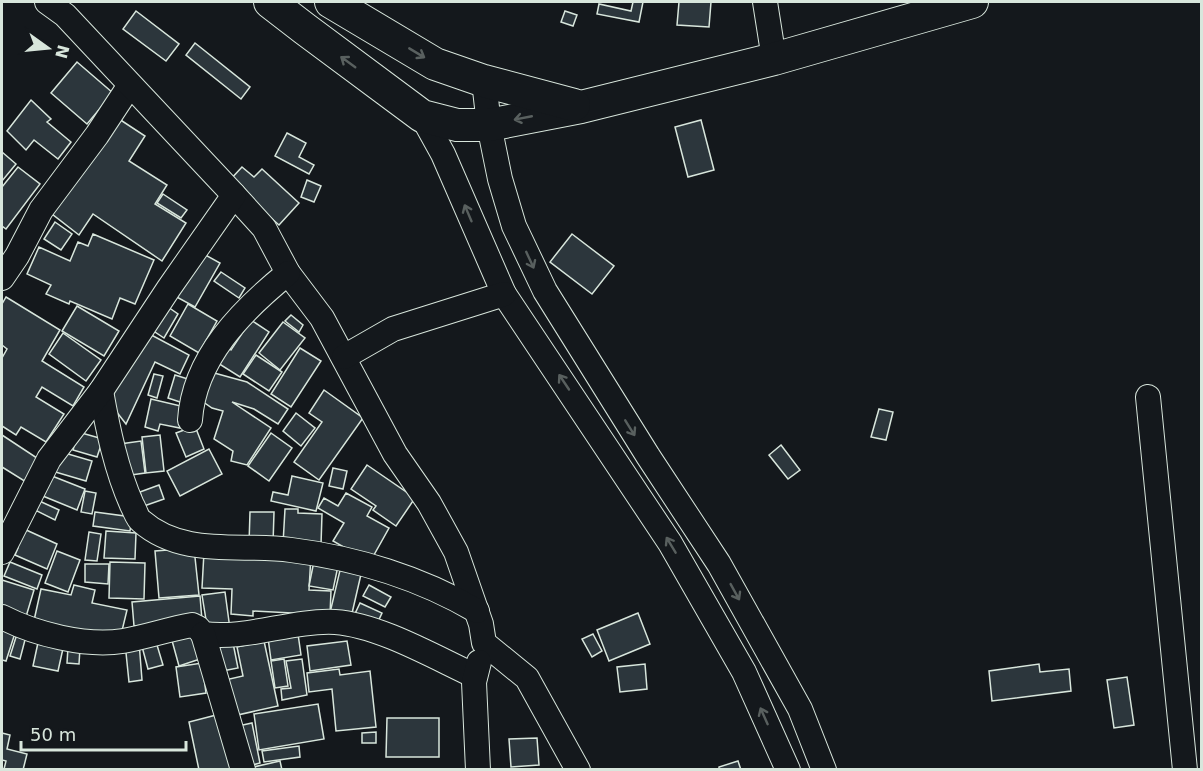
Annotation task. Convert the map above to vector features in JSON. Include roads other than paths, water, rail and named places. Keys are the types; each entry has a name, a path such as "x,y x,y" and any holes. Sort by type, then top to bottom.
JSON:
{"main road":[{"path":"270,2 422,116 457,125 489,124 581,107 774,59 972,2"},
{"path":"331,2 435,64 484,81 581,107"}],"street":[{"path":"47,2 65,15 264,228 288,273 322,318 395,454 429,503 456,552 481,624 484,643 474,682 478,770"},
{"path":"765,2 774,59"},
{"path":"484,81 489,124 500,179 514,226 545,291 648,456 719,564 800,709 824,770"},
{"path":"2,278 9,249 97,135 130,85"},
{"path":"422,116 443,154 504,294 670,543 744,672 788,770"},
{"path":"2,552 49,459 101,391 234,195"},
{"path":"190,420 196,387 208,359 244,312 288,273"},
{"path":"344,357 393,329 504,294"},
{"path":"101,391 108,434 123,486 139,520 169,538 208,548 289,549 340,558 422,585 454,598 477,612"},
{"path":"1148,397 1185,770"},
{"path":"2,617 74,640 92,642 123,641 192,625 198,628 203,634 243,770"},
{"path":"203,634 215,636 241,634 290,625 336,622 384,633 475,676"},
{"path":"484,643 527,678 578,770"}]}
